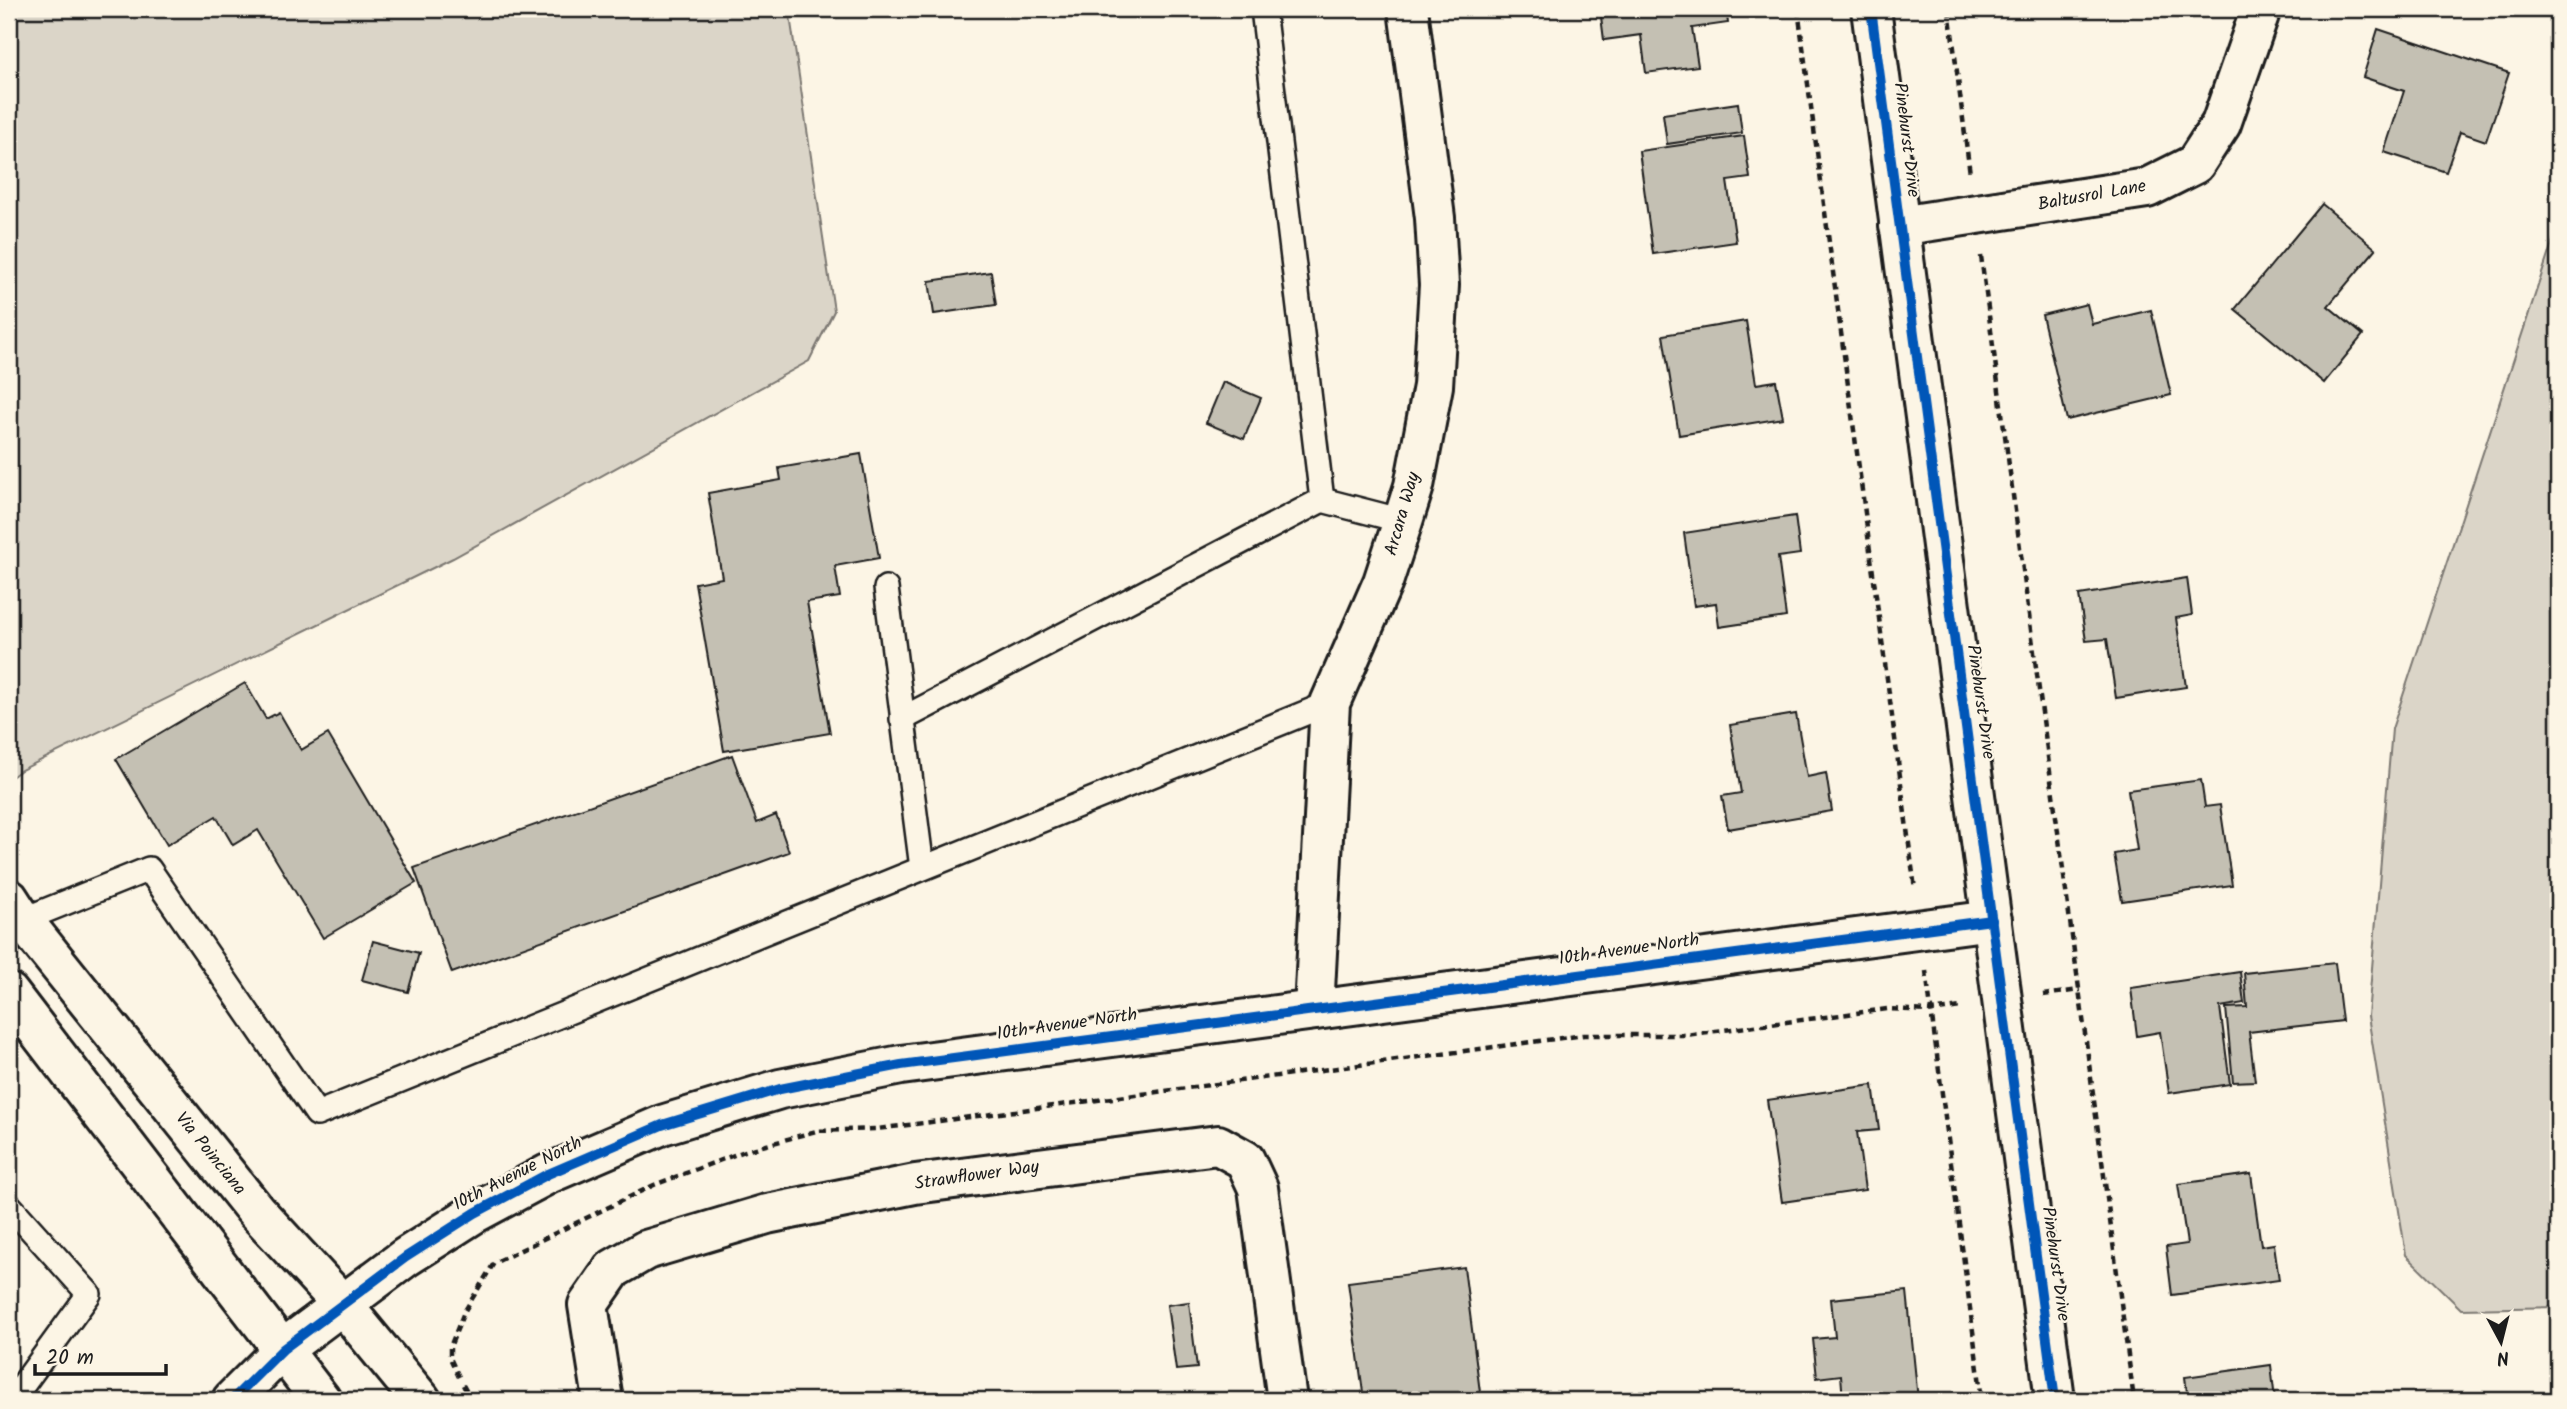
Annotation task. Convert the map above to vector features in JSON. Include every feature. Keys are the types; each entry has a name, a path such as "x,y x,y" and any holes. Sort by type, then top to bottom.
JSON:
{"street":[{"name":"Arcara Way","path":"1314,1010 1330,703 1383,582 1403,521 1414,485 1433,386 1439,285 1435,218 1408,9"},
{"name":"Pinehurst Drive","path":"1871,9 2055,1400"},
{"name":"Baltusrol Lane","path":"1899,226 2147,188 2195,164 2221,124 2261,9"},
{"name":"Via Poinciana","path":"13,915 256,1211 342,1304 421,1400"},
{"name":"10th Avenue North","path":"232,1400 283,1349 405,1257 475,1213 548,1174 662,1125 780,1089 901,1065 1992,920"},
{"path":"9,993 321,1400"},
{"name":"Strawflower Way","path":"603,1400 588,1305 612,1269 646,1250 767,1214 915,1184 1218,1145 1245,1160 1258,1188 1287,1400"}],"lane":[{"path":"1263,9 1322,500"},
{"path":"902,719 1322,500 1403,521"},
{"path":"886,588 922,869"},
{"path":"13,915 149,869 317,1114 1330,703"},
{"path":"9,1205 89,1294 12,1400"}],"path":[{"path":"1798,9 1982,1400"},
{"path":"1948,9 2134,1400"}],"shaded area":[{"path":"9,9 789,9 834,311 809,361 453,558 21,770 9,779"},
{"path":"2558,225 2558,1307 2461,1309 2406,1255 2368,1016 2392,729"}],"building":[{"path":"1600,9 1726,9 1728,23 1692,28 1698,66 1646,73 1641,35 1604,40"},
{"path":"2378,29 2509,73 2486,141 2460,132 2446,172 2384,152 2404,91 2363,77"},
{"path":"1738,103 1742,133 1667,144 1663,114"},
{"path":"1744,136 1750,178 1727,181 1736,242 1653,254 1639,151"},
{"path":"2322,204 2376,249 2328,306 2363,335 2324,383 2235,309"},
{"path":"991,272 996,305 934,314 929,281"},
{"path":"2087,304 2092,324 2151,310 2171,395 2067,420 2042,315"},
{"path":"1746,321 1756,384 1776,381 1783,418 1679,435 1663,335"},
{"path":"1223,382 1261,398 1244,439 1206,423"},
{"path":"861,454 879,558 835,566 840,597 807,602 830,733 724,751 695,583 722,578 708,493 781,480 779,468"},
{"path":"1795,516 1800,554 1778,557 1786,617 1719,627 1716,603 1694,606 1684,533"},
{"path":"2187,578 2192,615 2176,618 2186,687 2116,698 2107,639 2086,641 2079,595"},
{"path":"245,683 266,719 279,712 301,750 328,734 416,883 323,938 258,830 233,845 216,816 167,845 116,759"},
{"path":"1796,714 1807,777 1826,773 1832,811 1728,829 1722,796 1741,793 1730,725"},
{"path":"732,755 757,823 776,815 789,852 452,973 414,868"},
{"path":"2201,780 2205,807 2220,805 2232,885 2122,901 2114,854 2137,850 2128,790"},
{"path":"373,941 419,953 408,992 362,980"},
{"path":"2335,963 2342,1021 2249,1032 2255,1081 2233,1082 2226,1008 2247,1007 2244,973"},
{"path":"2240,972 2244,1003 2220,1007 2230,1084 2169,1093 2160,1032 2137,1036 2131,988"},
{"path":"1873,1085 1879,1130 1857,1132 1865,1190 1782,1202 1767,1100"},
{"path":"2251,1174 2261,1246 2274,1244 2279,1280 2172,1295 2166,1247 2187,1244 2178,1184"},
{"path":"1464,1267 1481,1400 1364,1400 1348,1282"},
{"path":"1907,1291 1918,1400 1843,1400 1841,1375 1817,1378 1813,1339 1835,1337 1831,1299"},
{"path":"1189,1302 1197,1368 1176,1370 1167,1305"},
{"path":"2271,1365 2275,1400 2188,1400 2185,1377"}],"cycle path":[{"path":"1871,9 2055,1400"},
{"path":"232,1400 283,1349 406,1257 475,1213 548,1174 662,1125 780,1089 901,1065 1992,920"}]}
